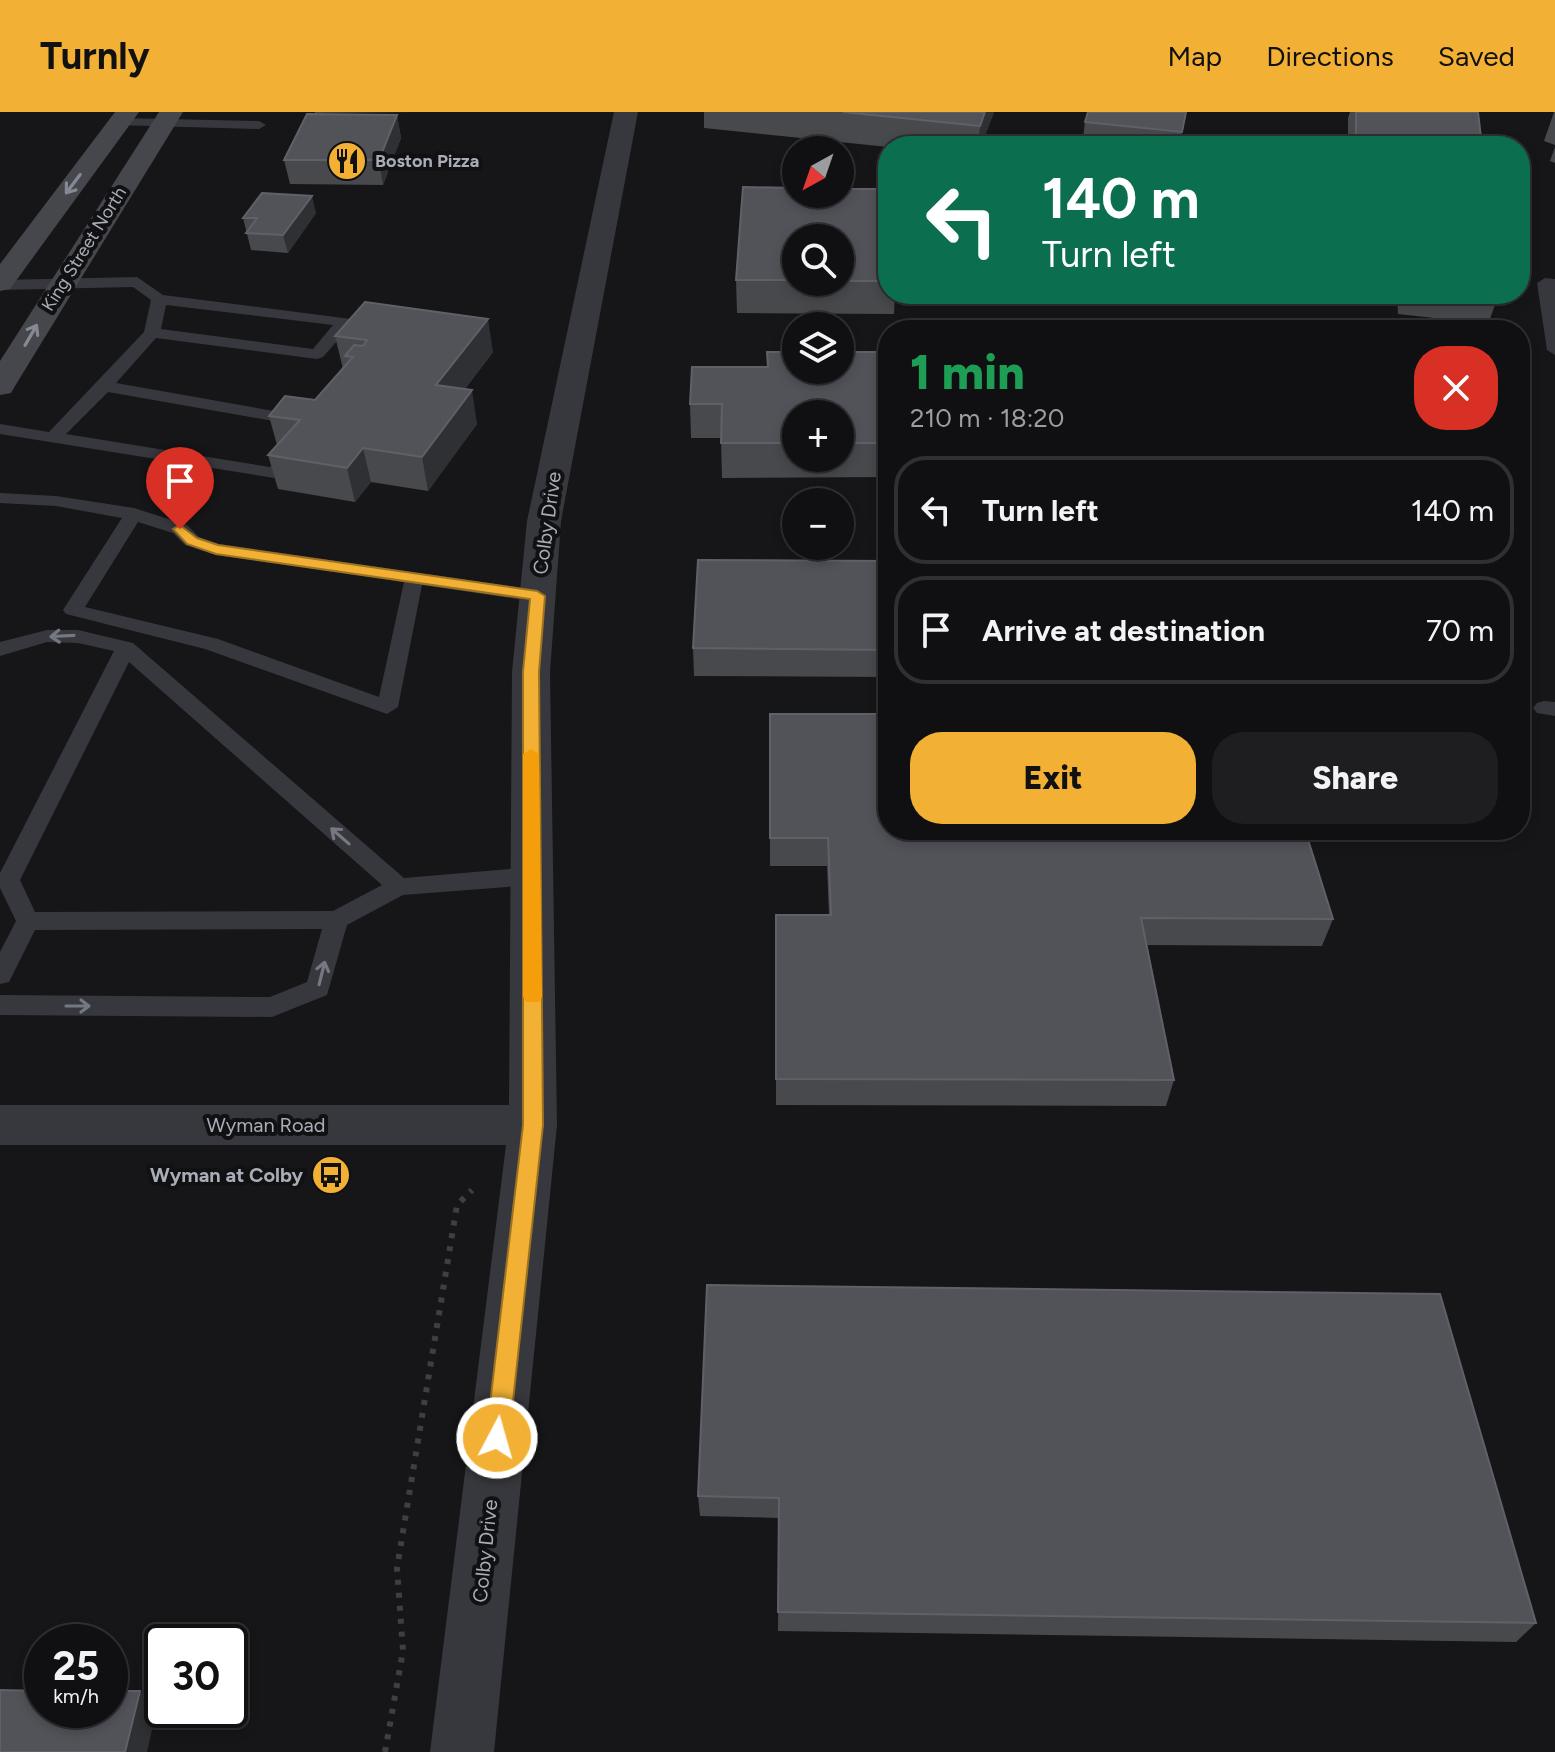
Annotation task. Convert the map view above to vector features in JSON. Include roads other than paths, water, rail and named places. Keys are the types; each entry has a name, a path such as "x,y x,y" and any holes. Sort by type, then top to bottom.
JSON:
{"main road":[{"path":"0,284 124,117"},
{"name":"King Street North","path":"0,386 167,118"}],"street":[{"name":"Colby Drive","path":"462,1752 533,1125 531,672 544,521 626,112"},
{"name":"Wyman Road","path":"0,1125 533,1125"}],"lane":[{"path":"124,117 259,125"},
{"path":"0,284 137,282 159,299 345,322 317,354 152,333"},
{"path":"1555,284 1545,283 1555,350"},
{"path":"53,438 152,333 159,299"},
{"path":"104,386 317,423 310,432"},
{"path":"0,429 274,473 292,452"},
{"path":"0,498 56,501 134,514 180,529 192,541 216,549 537,596"},
{"path":"134,514 73,610 211,644 387,707 414,579"},
{"path":"0,650 24,638 84,635 126,648 399,887"},
{"path":"28,921 8,880 126,648"},
{"path":"28,921 336,920 399,887 532,876"},
{"path":"0,1005 272,1007 318,988 336,920"},
{"path":"0,975 28,921"}],"place":[{"name":"Boston Pizza","path":"347,161"},
{"name":"Wyman at Colby","path":"331,1175"}]}
